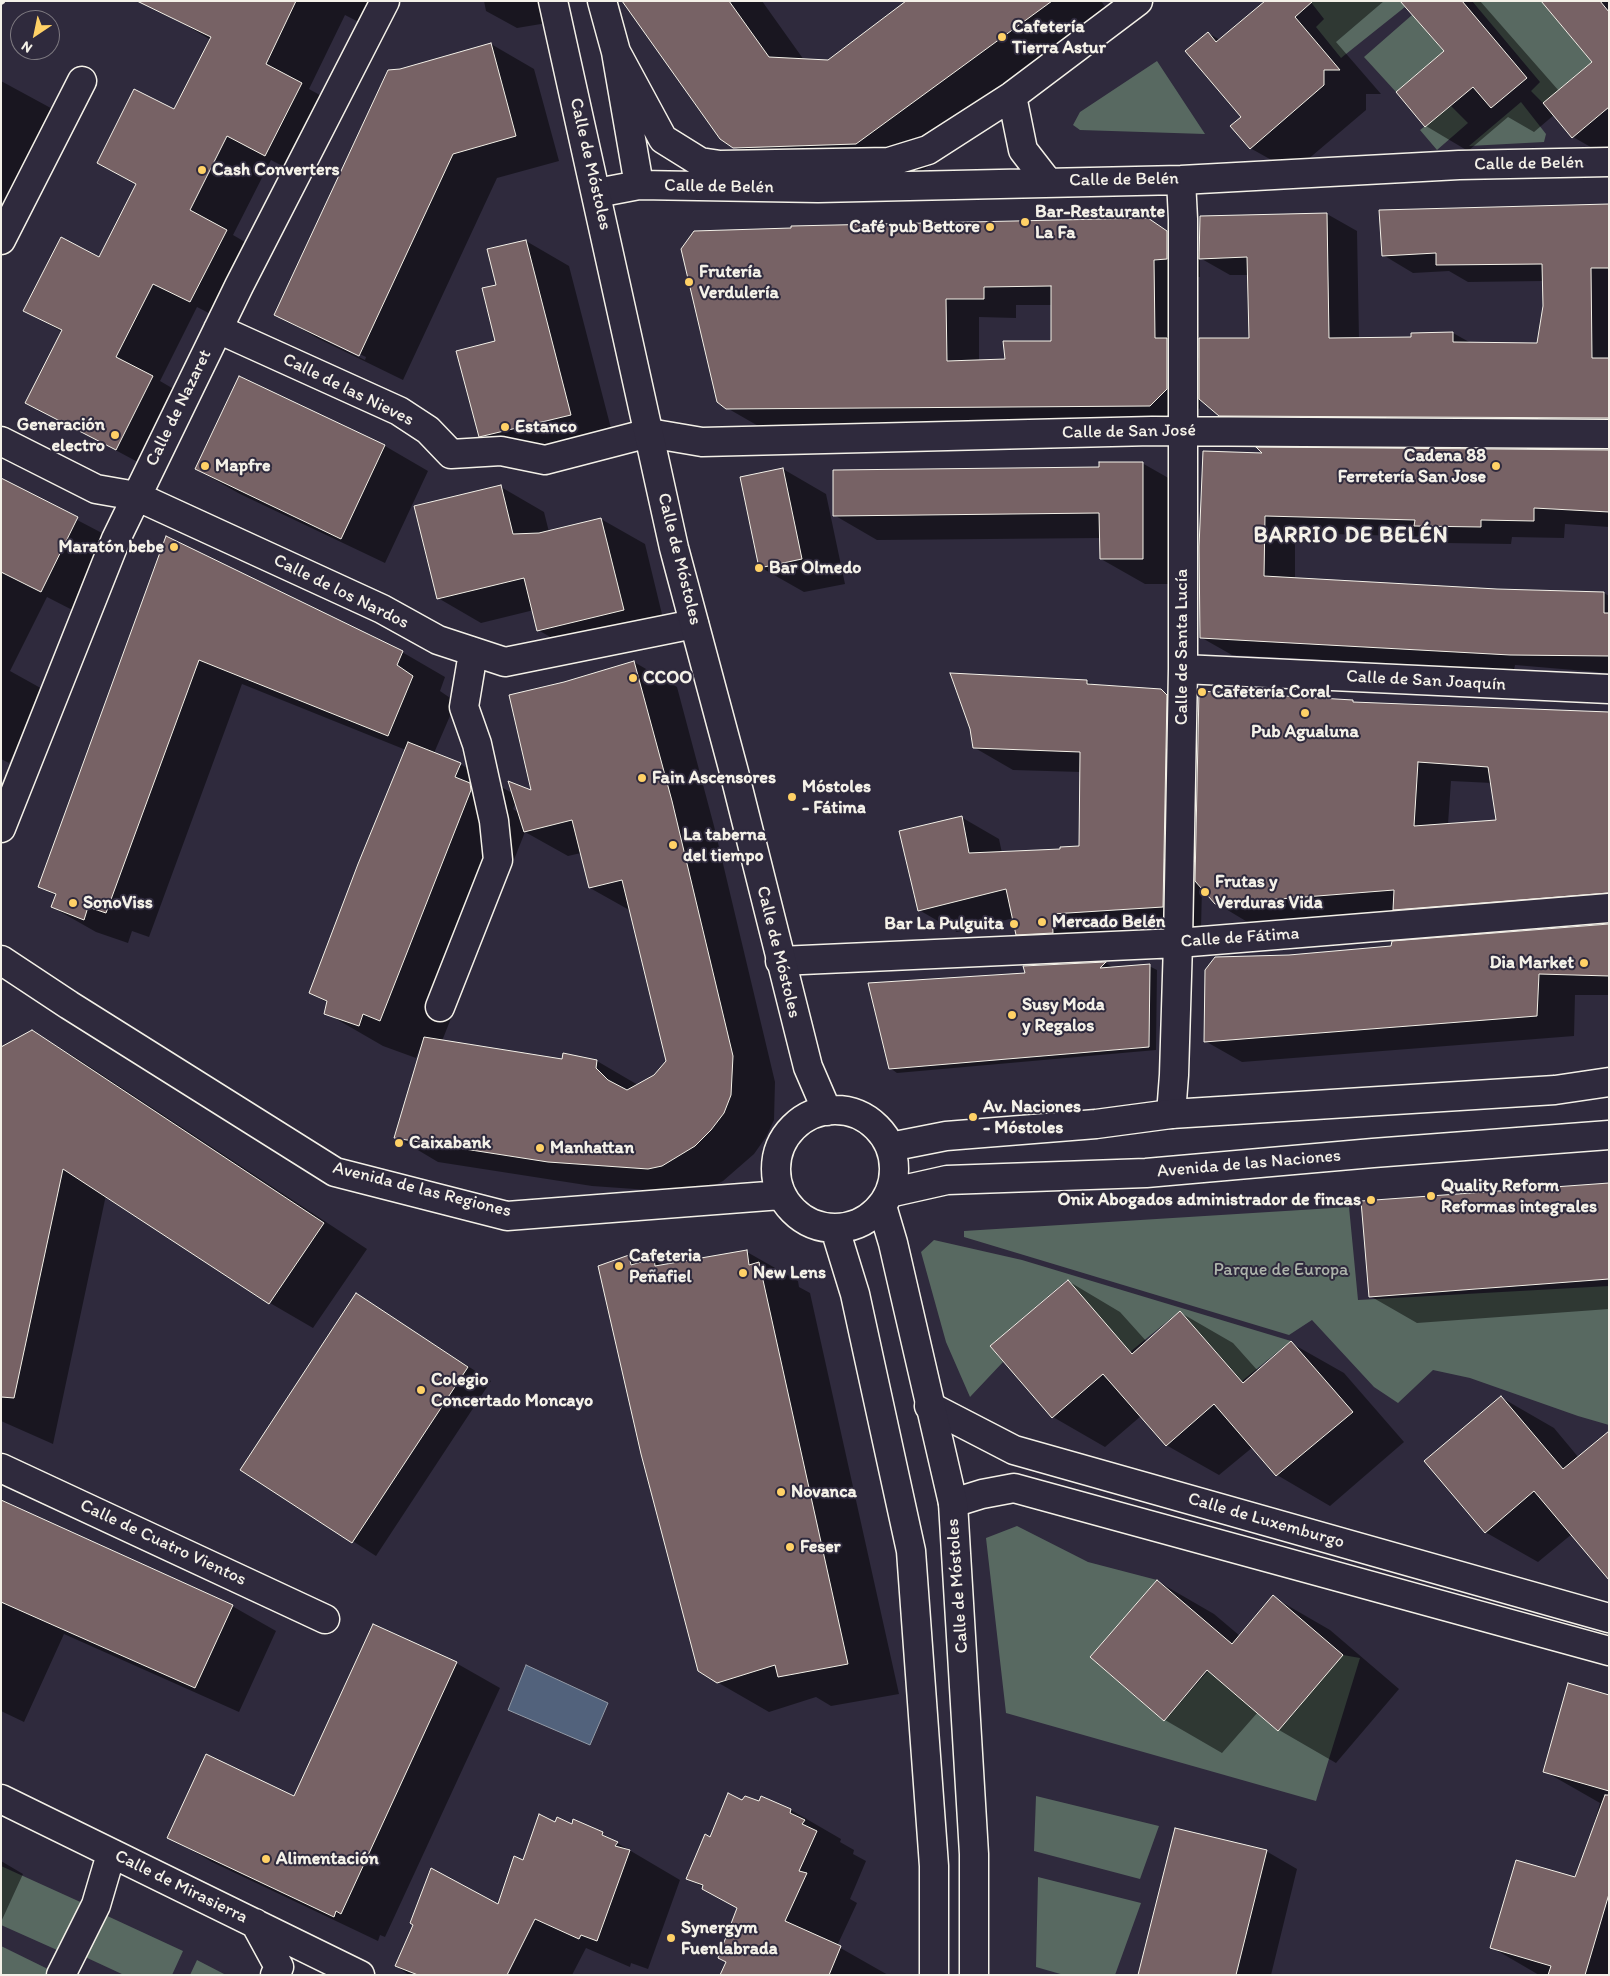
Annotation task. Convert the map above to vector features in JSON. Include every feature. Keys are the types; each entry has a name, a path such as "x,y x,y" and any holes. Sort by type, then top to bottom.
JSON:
{"street":[{"name":"Calle de Nazaret","path":"1,828 116,539 218,329 385,1"},
{"name":"Calle de Móstoles","path":"553,1 674,548 808,1067 827,1111"},
{"name":"Calle de Belén","path":"602,1 616,52 639,185"},
{"name":"Calle de Belén","path":"616,52 663,139 700,162 720,165 889,162 928,150 1012,96 1138,1"},
{"path":"1,240 82,81"},
{"path":"1012,96 1023,150 1047,181"},
{"name":"Calle de Belén","path":"597,193 639,185 818,188 1047,181 1181,180 1458,165 1609,162"},
{"name":"Calle de Santa Lucía","path":"1171,1114 1178,943 1183,669 1183,220 1181,180"},
{"name":"Calle de las Nieves","path":"218,329 399,411 428,430 451,454 501,451 544,460 649,433"},
{"name":"Calle de San José","path":"649,433 702,442 1182,431 1609,434"},
{"name":"Calle de los Nardos","path":"1,441 96,489 136,496 382,609 438,640 505,662 694,624"},
{"path":"440,1007 498,860 494,821 477,744 464,706 473,653"},
{"name":"Calle de San Joaquín","path":"1183,669 1609,689"},
{"name":"Calle de Fátima","path":"780,961 1178,943 1609,908"},
{"name":"Avenida de las Regiones","path":"1,960 69,1005 336,1172 507,1216 781,1195"},
{"path":"890,1147 946,1136 1096,1124 1171,1114 1555,1090 1609,1082"},
{"path":"827,1111 847,1111 865,1118 880,1130 890,1147 894,1162 894,1178 886,1200 869,1218 853,1226 835,1229 813,1225 794,1212 781,1195 775,1173 778,1151 789,1132 806,1117 827,1111"},
{"name":"Avenida de las Naciones","path":"886,1200 947,1180 1146,1173 1373,1152 1609,1135"},
{"name":"Calle de Móstoles","path":"886,1200 893,1243 953,1503 974,1854 974,1975"},
{"path":"835,1229 855,1294 911,1551 934,1866 934,1975"},
{"name":"Calle de Luxemburgo","path":"930,1406 1014,1450 1609,1618"},
{"name":"Calle de Cuatro Vientos","path":"1,1468 325,1619"},
{"name":"Calle de Luxemburgo","path":"953,1503 982,1494 1014,1488 1609,1651"},
{"name":"Calle de Mirasierra","path":"1,1799 360,1975"},
{"path":"61,1975 96,1905 111,1854"},
{"path":"255,1924 279,1967 275,1975"}],"green space":[{"path":"1310,1 1400,1 1405,7 1341,58 1316,27 1324,19"},
{"path":"1428,1 1457,6 1427,32 1444,51 1396,92 1364,57"},
{"path":"1472,1 1541,1 1592,62 1543,103 1531,91 1540,82"},
{"path":"1157,61 1205,134 1080,130 1073,125 1080,112"},
{"path":"1521,102 1546,134 1544,142 1469,146"},
{"path":"1451,106 1468,123 1437,150 1420,130"},
{"name":"Parque de Europa","path":"1349,1207 1358,1300 1609,1286 1609,1425 1470,1378 1433,1370 1398,1403 1374,1387 1312,1320 1289,1335 964,1237 964,1231"},
{"path":"934,1240 1022,1260 1291,1341 1242,1381 1180,1311 1130,1352 1067,1280 990,1346 1003,1362 970,1397 946,1342 921,1252"},
{"path":"1017,1526 1088,1562 1157,1580 1090,1657 1164,1721 1208,1671 1278,1731 1301,1705 1283,1690 1303,1666 1320,1681 1343,1655 1360,1658 1316,1801 1006,1713 986,1538"},
{"path":"1036,1796 1159,1826 1140,1879 1034,1851"},
{"path":"1,1866 87,1905 66,1954 1,1925"},
{"path":"1038,1877 1141,1903 1115,1975 1064,1975 1036,1967"},
{"path":"103,1914 183,1951 172,1975 124,1975 83,1956"},
{"path":"1,1946 56,1973 55,1975 1,1975"},
{"path":"197,1960 226,1975 190,1975"}],"water":[{"path":"526,1665 608,1703 590,1745 508,1710"}],"building":[{"path":"137,1 296,1 266,64 302,83 265,156 227,136 190,210 227,230 190,302 153,284 116,357 153,376 116,450 25,403 62,330 23,311 61,237 99,257 136,184 97,163 134,89 174,109 211,37"},
{"path":"622,1 729,1 769,57 828,60 906,1 1052,1 856,144 733,148 720,139"},
{"path":"1265,1 1313,1 1295,17 1340,70 1324,70 1324,85 1250,149 1230,126 1241,117 1185,51 1208,32 1216,42"},
{"path":"1400,1 1462,1 1527,78 1491,108 1473,87 1425,127 1396,92 1444,51"},
{"path":"1541,1 1600,1 1609,12 1609,107 1572,138 1543,103 1592,62"},
{"path":"491,43 516,136 453,154 359,356 274,315 388,70 400,69"},
{"path":"1609,204 1609,268 1591,268 1592,358 1609,358 1609,418 1219,416 1199,399 1199,338 1249,338 1247,257 1199,259 1200,216 1327,213 1329,338 1411,337 1411,333 1453,332 1453,342 1537,343 1543,306 1542,264 1436,265 1436,253 1382,256 1379,210"},
{"path":"1148,218 1167,231 1167,259 1154,260 1155,338 1167,338 1167,389 1150,406 726,409 717,402 681,249 694,231 791,228 791,226","holes":["1051,286 1051,341 1003,341 1005,359 947,361 946,299 984,299 984,287"]},
{"path":"526,240 571,415 479,437 456,351 495,341 482,288 496,285 487,249"},
{"path":"239,376 385,445 341,539 195,469"},
{"path":"1256,447 1609,450 1609,512 1534,508 1534,521 1481,520 1481,527 1414,526 1415,520 1265,516 1264,576 1497,589 1604,592 1604,613 1609,613 1609,656 1510,655 1200,638 1199,547 1203,451 1262,453"},
{"path":"1099,462 1143,462 1143,559 1100,559 1099,513 833,516 833,470 1099,467"},
{"path":"783,468 802,559 759,568 740,477"},
{"path":"1,478 78,517 41,592 1,572"},
{"path":"501,485 513,534 539,533 601,518 624,610 537,631 524,578 437,599 414,506"},
{"path":"166,536 403,651 397,665 413,676 388,736 199,660 106,913 88,907 84,920 51,907 56,894 38,887"},
{"path":"634,661 672,801 733,1056 731,1095 724,1113 695,1146 662,1166 648,1169 548,1162 394,1138 424,1037 562,1059 563,1053 597,1060 596,1068 608,1080 627,1090 654,1075 666,1061 622,880 589,888 572,820 524,832 508,781 531,790 509,695 564,682"},
{"path":"950,673 1087,680 1087,684 1161,689 1167,695 1163,907 1052,914 1053,933 1016,935 1006,889 918,911 899,831 962,816 969,853 1060,849 1060,847 1079,846 1080,752 973,748 970,729"},
{"path":"1199,691 1353,700 1353,702 1609,712 1609,893 1393,910 1394,890 1215,904 1195,881","holes":["1418,762 1488,767 1496,820 1414,826"]},
{"path":"408,742 461,763 455,777 470,783 471,790 380,1021 363,1014 359,1026 324,1014 327,1001 309,993 358,864"},
{"path":"1609,924 1609,976 1539,974 1537,1016 1204,1042 1205,970 1215,957 1289,955 1391,946 1392,941"},
{"name":"Susy Moda y Regalos","path":"1106,962 1100,968 1150,964 1149,1047 889,1069 868,983 1025,973 1023,966"},
{"path":"32,1030 324,1223 269,1304 63,1169 14,1398 1,1397 1,1047"},
{"path":"1609,1183 1609,1279 1369,1297 1361,1201"},
{"path":"747,1250 749,1265 759,1262 848,1664 778,1677 775,1665 717,1683 698,1671 641,1454 598,1266 629,1255 631,1265 654,1258 655,1266"},
{"path":"1068,1280 1132,1354 1180,1311 1243,1383 1291,1341 1353,1412 1276,1476 1214,1404 1166,1446 1103,1374 1052,1418 990,1346"},
{"path":"356,1293 468,1367 352,1543 240,1470"},
{"path":"1501,1396 1563,1469 1609,1431 1609,1580 1534,1491 1485,1533 1424,1461"},
{"path":"1,1500 233,1605 195,1688 1,1602"},
{"path":"1157,1580 1232,1644 1273,1595 1343,1655 1278,1731 1207,1670 1164,1721 1090,1657"},
{"path":"373,1624 457,1662 341,1914 336,1911 334,1917 167,1838 206,1754 294,1796"},
{"path":"1568,1683 1609,1695 1609,1791 1543,1772"},
{"path":"728,1793 742,1800 745,1796 759,1801 761,1796 791,1809 790,1813 805,1820 802,1824 817,1831 799,1871 807,1873 785,1921 841,1946 829,1975 720,1975 726,1962 718,1958 737,1908 702,1889 703,1885 686,1879 705,1834 710,1837"},
{"path":"1605,1795 1609,1795 1609,1894 1585,1975 1548,1975 1551,1966 1490,1948 1516,1860 1575,1877"},
{"path":"539,1814 555,1822 557,1817 572,1824 573,1819 603,1832 602,1835 618,1842 615,1846 630,1850 597,1941 581,1935 579,1939 535,1919 507,1975 418,1975 395,1966 413,1925 410,1923 431,1868 498,1904 514,1856 523,1860"},
{"path":"1175,1828 1267,1850 1236,1975 1138,1975"}],"place":[{"name":"Cafetería Tierra Astur","path":"1002,37"},
{"name":"Cash Converters","path":"202,170"},
{"name":"Bar-Restaurante La Fa","path":"1025,222"},
{"name":"Café pub Bettore","path":"990,227"},
{"name":"Frutería Verdulería","path":"689,282"},
{"name":"Estanco","path":"505,427"},
{"name":"Generación electro","path":"115,435"},
{"name":"Mapfre","path":"205,466"},
{"name":"Cadena 88 Ferretería San Jose","path":"1496,466"},
{"name":"Maratón bebe","path":"174,547"},
{"name":"Bar Olmedo","path":"759,568"},
{"name":"CCOO","path":"633,678"},
{"name":"Cafetería Coral","path":"1202,692"},
{"name":"Pub Agualuna","path":"1305,713"},
{"name":"Fain Ascensores","path":"642,778"},
{"name":"Móstoles - Fátima","path":"792,797"},
{"name":"La taberna del tiempo","path":"673,845"},
{"name":"Frutas y Verduras Vida","path":"1205,892"},
{"name":"SonoViss","path":"73,903"},
{"name":"Mercado Belén","path":"1042,922"},
{"name":"Bar La Pulguita","path":"1014,924"},
{"name":"Dia Market","path":"1584,963"},
{"name":"Susy Moda y Regalos","path":"1012,1015"},
{"name":"Av. Naciones - Móstoles","path":"973,1117"},
{"name":"Caixabank","path":"399,1143"},
{"name":"Manhattan","path":"540,1148"},
{"name":"Quality Reform Reformas integrales","path":"1431,1196"},
{"name":"Onix Abogados administrador de fincas","path":"1371,1200"},
{"name":"Cafeteria Peñafiel","path":"619,1266"},
{"name":"New Lens","path":"743,1273"},
{"name":"Colegio Concertado Moncayo","path":"421,1390"},
{"name":"Novanca","path":"781,1492"},
{"name":"Feser","path":"790,1547"},
{"name":"Alimentación","path":"266,1859"},
{"name":"Synergym Fuenlabrada","path":"671,1938"}],"district":[{"name":"BARRIO DE BELÉN","path":"1351,536"}]}
